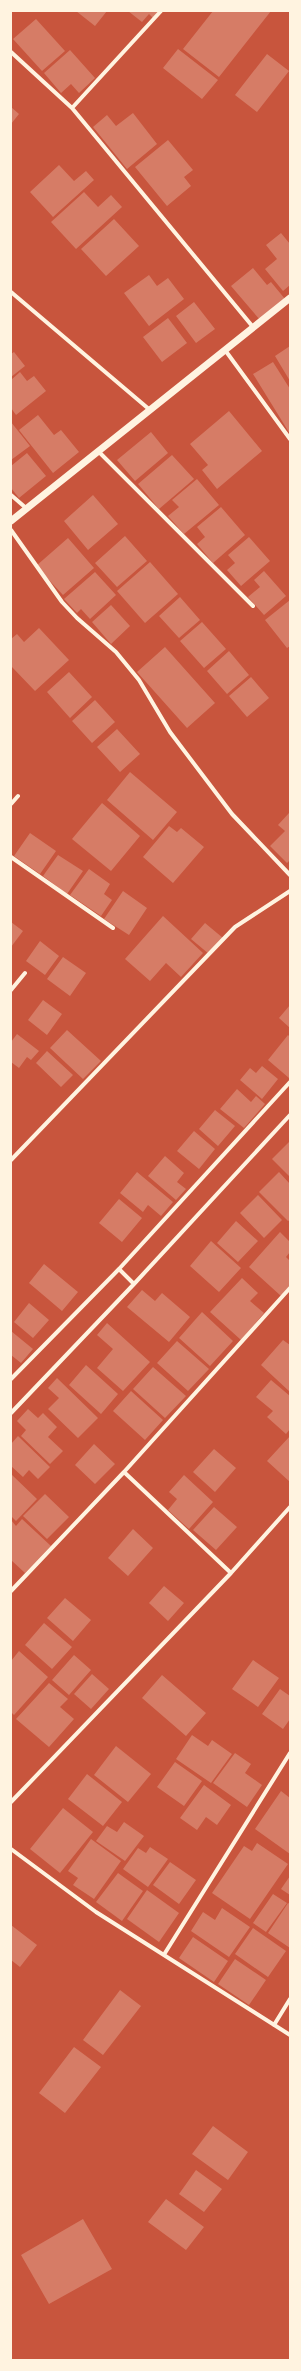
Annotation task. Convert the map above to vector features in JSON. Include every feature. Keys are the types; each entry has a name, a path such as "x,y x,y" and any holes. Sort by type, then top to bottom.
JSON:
{"street":[{"path":"72,108 161,11"},
{"path":"11,52 72,108 253,328"},
{"path":"11,292 150,410"},
{"path":"11,520 99,452 290,298"},
{"path":"225,350 290,439"},
{"path":"99,452 253,606"},
{"path":"11,495 26,508"},
{"path":"11,530 62,602 77,618 116,652 139,680 175,738 232,814 290,875"},
{"path":"11,804 18,796"},
{"path":"11,857 113,928"},
{"path":"11,1160 235,927 290,891"},
{"path":"11,990 25,973"},
{"path":"11,1379 119,1269 290,1082"},
{"path":"11,1413 134,1284 290,1115"},
{"path":"119,1269 134,1284"},
{"path":"11,1591 124,1472 290,1288"},
{"path":"124,1472 231,1573"},
{"path":"11,1802 231,1573 290,1507"},
{"path":"165,1953 290,1753"},
{"path":"12,1852 96,1912 165,1953 290,2035"},
{"path":"274,2025 290,1999"}],"building":[{"path":"76,11 107,11 95,26"},
{"path":"128,11 159,11 153,18 149,14 142,22"},
{"path":"213,11 271,11 219,77 183,49"},
{"path":"36,19 65,51 42,71 13,39"},
{"path":"178,49 218,80 202,99 163,68"},
{"path":"70,50 95,78 79,93 71,84 61,93 44,73"},
{"path":"267,54 289,71 257,112 235,95"},
{"path":"11,107 19,114 11,124"},
{"path":"133,113 157,144 127,169 93,127 107,115 116,126"},
{"path":"168,140 193,170 184,177 191,186 167,206 135,167"},
{"path":"59,165 74,181 86,171 94,180 53,217 30,192"},
{"path":"84,192 98,207 111,195 122,207 76,249 51,222"},
{"path":"114,219 139,246 106,276 81,249"},
{"path":"281,233 290,244 290,285 283,291 265,269 277,259 266,245"},
{"path":"253,268 267,285 271,282 285,299 260,320 231,286"},
{"path":"149,275 157,286 168,278 184,299 149,326 124,293"},
{"path":"194,302 215,329 196,343 176,316"},
{"path":"168,318 187,343 162,362 143,337"},
{"path":"290,346 290,381 275,356"},
{"path":"14,352 25,366 11,377 11,354"},
{"path":"273,362 290,389 290,434 253,374"},
{"path":"20,372 27,381 34,376 46,391 16,415 11,408 11,380"},
{"path":"229,411 262,451 217,489 202,470 208,465 190,444"},
{"path":"38,415 54,435 61,430 79,452 53,473 19,430"},
{"path":"11,422 30,446 11,460"},
{"path":"151,432 168,453 135,481 117,460"},
{"path":"27,453 46,476 19,498 11,488 11,466"},
{"path":"172,455 194,479 159,509 138,484"},
{"path":"197,479 219,505 184,534 168,516 179,507 172,500"},
{"path":"93,495 118,524 88,550 64,521"},
{"path":"221,507 245,535 213,563 197,544 205,537 197,527"},
{"path":"125,536 147,561 117,587 95,563"},
{"path":"249,537 270,561 241,586 227,570 235,563 228,555"},
{"path":"68,538 94,568 63,595 36,566"},
{"path":"150,562 178,594 145,623 117,591"},
{"path":"264,571 286,596 264,615 248,597 260,587 254,580"},
{"path":"95,572 116,595 90,619 81,609 77,613 64,599"},
{"path":"180,597 200,620 179,638 159,616"},
{"path":"290,600 290,646 287,648 265,620"},
{"path":"111,605 130,626 111,644 92,622"},
{"path":"202,622 226,649 204,668 180,641"},
{"path":"39,628 69,660 35,691 11,666 11,639 17,634 24,642"},
{"path":"165,647 215,703 187,728 137,672"},
{"path":"229,651 249,675 227,694 207,671"},
{"path":"69,672 92,697 70,718 47,692"},
{"path":"251,677 269,698 247,717 229,696"},
{"path":"95,700 115,722 92,743 72,721"},
{"path":"117,729 140,754 120,772 97,747"},
{"path":"130,772 177,812 153,840 107,800"},
{"path":"102,803 140,836 111,871 72,839"},
{"path":"289,813 290,860 287,863 270,846 285,831 278,825"},
{"path":"169,826 177,832 181,828 204,847 173,883 143,857"},
{"path":"30,833 56,851 40,874 14,856"},
{"path":"58,855 83,871 67,894 43,876"},
{"path":"89,869 110,884 104,894 112,900 101,916 70,895"},
{"path":"123,891 147,908 129,935 104,919"},
{"path":"163,916 203,953 181,977 166,963 150,981 125,959"},
{"path":"11,922 23,931 11,947"},
{"path":"205,923 223,938 209,954 191,939"},
{"path":"40,941 59,956 45,975 26,961"},
{"path":"63,957 86,973 70,996 47,979"},
{"path":"43,1000 62,1014 47,1035 28,1020"},
{"path":"290,1005 290,1028 279,1018"},
{"path":"67,1030 101,1061 83,1079 50,1048"},
{"path":"17,1034 39,1051 31,1060 27,1057 19,1068 11,1062 11,1042"},
{"path":"288,1035 290,1037 289,1078 268,1060"},
{"path":"47,1051 73,1075 61,1087 36,1063"},
{"path":"262,1066 278,1079 262,1099 240,1080 250,1068 256,1073"},
{"path":"237,1089 251,1102 256,1096 265,1104 244,1128 220,1109"},
{"path":"215,1110 235,1126 218,1146 199,1129"},
{"path":"194,1131 215,1149 199,1169 177,1151"},
{"path":"290,1141 290,1177 272,1159"},
{"path":"165,1156 184,1173 177,1182 186,1189 176,1200 148,1176"},
{"path":"137,1172 173,1202 161,1216 148,1205 143,1212 120,1193"},
{"path":"279,1172 290,1184 290,1220 288,1221 259,1192"},
{"path":"258,1195 282,1220 264,1238 240,1213"},
{"path":"119,1199 142,1218 122,1242 99,1223"},
{"path":"236,1221 258,1241 238,1262 217,1243"},
{"path":"280,1232 290,1242 290,1252 286,1257 290,1261 290,1286 281,1296 249,1267"},
{"path":"211,1241 241,1268 219,1292 190,1266"},
{"path":"44,1264 78,1292 62,1311 29,1283"},
{"path":"242,1278 258,1293 250,1301 264,1313 241,1340 210,1312"},
{"path":"142,1290 155,1301 162,1293 190,1317 169,1342 127,1307"},
{"path":"29,1303 49,1320 33,1338 14,1322"},
{"path":"202,1312 233,1341 210,1366 179,1338"},
{"path":"107,1323 150,1362 123,1391 97,1368 113,1349 97,1335"},
{"path":"11,1331 33,1349 21,1363 11,1355"},
{"path":"283,1340 290,1345 290,1392 261,1365"},
{"path":"177,1341 209,1369 188,1391 157,1363"},
{"path":"86,1365 118,1394 101,1414 69,1385"},
{"path":"153,1367 186,1396 165,1418 133,1389"},
{"path":"57,1378 98,1418 78,1438 48,1409 59,1398 48,1388"},
{"path":"271,1380 290,1396 290,1429 286,1434 267,1417 273,1411 256,1397"},
{"path":"131,1391 163,1420 145,1440 113,1411"},
{"path":"28,1409 38,1418 43,1413 57,1427 48,1437 63,1451 50,1464 21,1436 26,1430 17,1421"},
{"path":"18,1436 50,1467 38,1479 29,1470 23,1477 11,1466 11,1444"},
{"path":"290,1436 290,1482 267,1461"},
{"path":"94,1444 115,1464 95,1484 75,1465"},
{"path":"214,1449 236,1468 215,1492 193,1472"},
{"path":"11,1474 37,1499 16,1521 11,1516"},
{"path":"184,1475 213,1502 189,1529 168,1510 177,1499 169,1492"},
{"path":"45,1494 69,1517 47,1539 23,1516"},
{"path":"214,1507 237,1527 216,1550 193,1530"},
{"path":"22,1519 51,1546 25,1573 11,1560 11,1520 16,1526"},
{"path":"133,1529 153,1548 128,1576 108,1558"},
{"path":"164,1586 184,1603 168,1621 149,1603"},
{"path":"65,1598 91,1620 73,1641 47,1618"},
{"path":"44,1623 72,1647 52,1669 25,1645"},
{"path":"19,1651 48,1677 14,1715 11,1712 11,1661"},
{"path":"74,1655 91,1670 69,1695 52,1680"},
{"path":"253,1660 279,1678 258,1707 232,1689"},
{"path":"92,1674 109,1689 91,1709 74,1694"},
{"path":"162,1675 206,1713 186,1736 142,1698"},
{"path":"49,1683 68,1699 60,1707 74,1719 49,1747 16,1719"},
{"path":"280,1689 290,1696 290,1719 283,1729 262,1714"},
{"path":"192,1735 208,1746 212,1740 232,1754 211,1783 176,1759"},
{"path":"116,1746 151,1774 128,1802 94,1775"},
{"path":"235,1753 251,1764 245,1773 262,1785 247,1807 213,1783"},
{"path":"175,1762 202,1781 184,1806 157,1787"},
{"path":"87,1774 122,1802 103,1826 68,1799"},
{"path":"204,1785 231,1805 217,1825 206,1817 197,1830 180,1818"},
{"path":"281,1791 290,1798 290,1854 255,1829"},
{"path":"63,1808 93,1832 60,1873 30,1849"},
{"path":"124,1822 144,1836 125,1861 96,1841 107,1826 117,1832"},
{"path":"91,1839 121,1861 94,1899 73,1885 78,1878 68,1871"},
{"path":"257,1843 288,1864 250,1919 212,1893 244,1846 252,1851"},
{"path":"150,1847 168,1859 148,1887 123,1869 138,1848 146,1853"},
{"path":"170,1862 196,1880 179,1904 153,1885"},
{"path":"118,1873 143,1891 122,1921 96,1902"},
{"path":"290,1876 290,1895 281,1889"},
{"path":"147,1890 179,1913 159,1942 127,1919"},
{"path":"273,1894 287,1903 266,1932 253,1923"},
{"path":"288,1903 290,1904 290,1948 268,1933"},
{"path":"222,1908 250,1927 229,1957 191,1931 203,1912 215,1920"},
{"path":"11,1925 37,1945 20,1967 11,1960"},
{"path":"253,1928 286,1951 268,1977 235,1954"},
{"path":"193,1937 228,1961 214,1982 179,1958"},
{"path":"235,1959 266,1980 249,2005 218,1984"},
{"path":"120,1990 141,2006 103,2055 83,2040"},
{"path":"74,2047 101,2067 65,2113 39,2093"},
{"path":"213,2126 248,2152 228,2180 192,2154"},
{"path":"196,2170 222,2189 204,2212 179,2194"},
{"path":"166,2199 204,2227 186,2250 148,2222"},
{"path":"83,2219 112,2269 49,2304 21,2255"}]}
